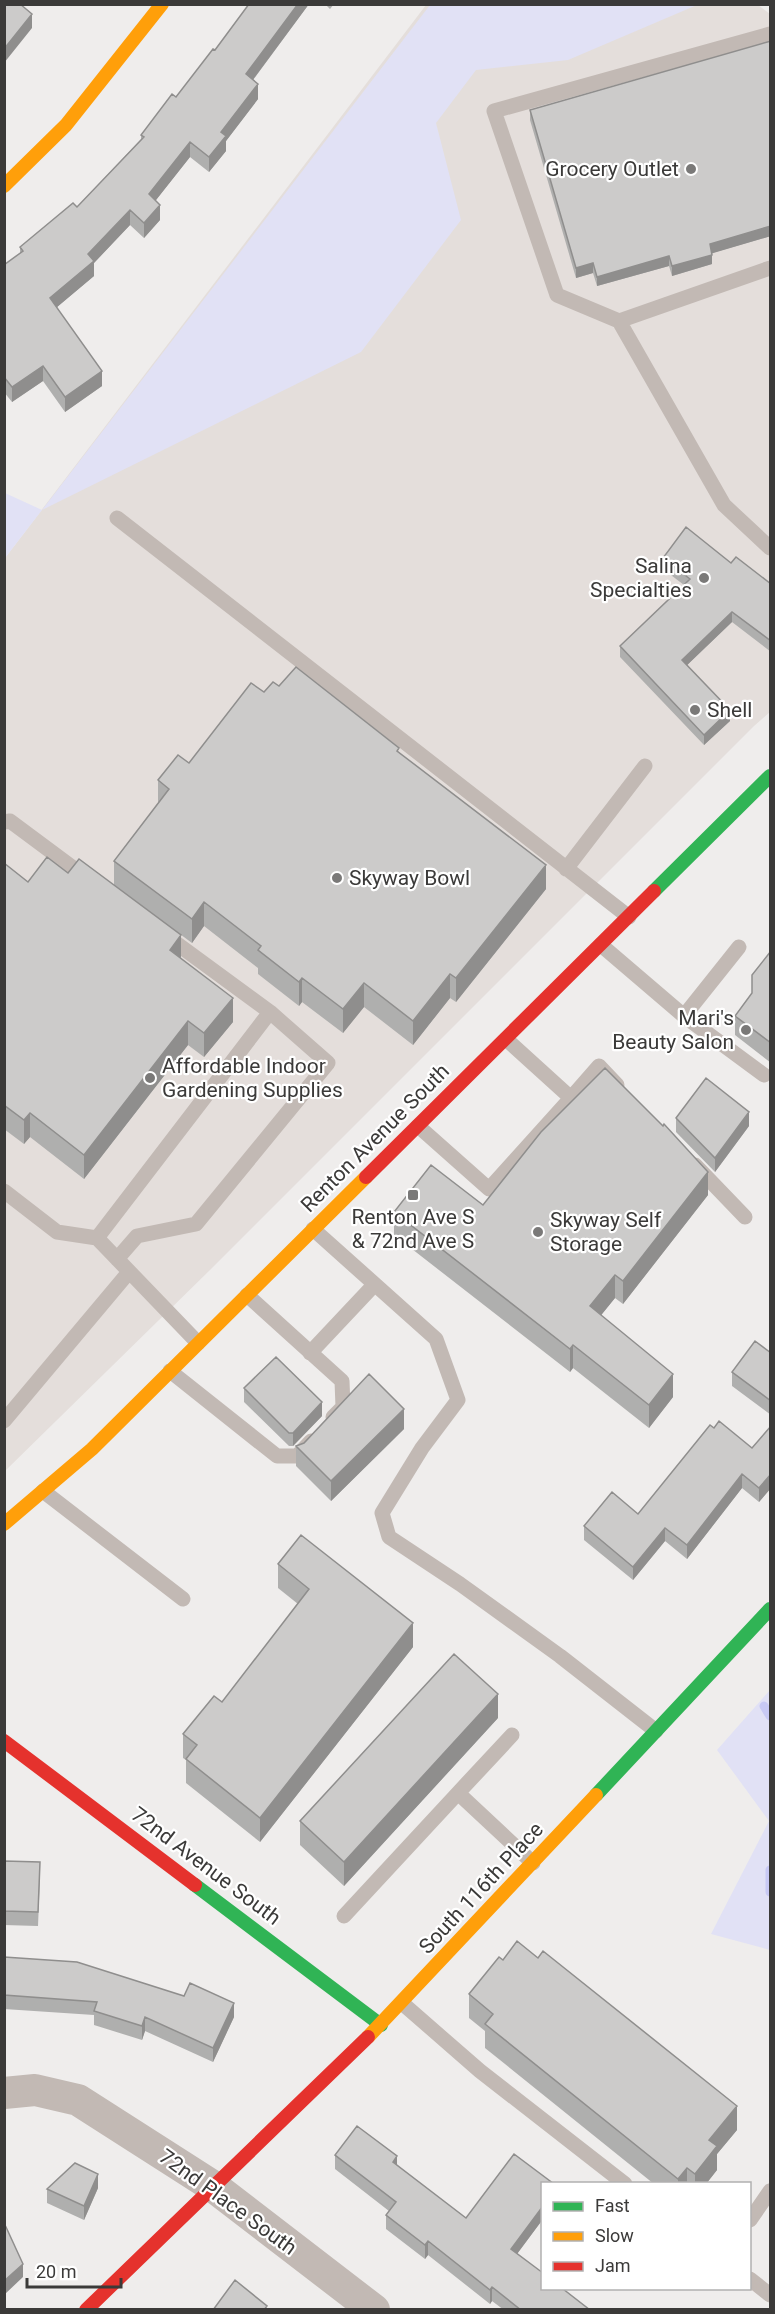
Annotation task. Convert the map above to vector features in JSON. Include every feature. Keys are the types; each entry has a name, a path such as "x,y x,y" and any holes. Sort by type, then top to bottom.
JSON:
{"street":[{"path":"4,186 66,125 162,4"},
{"name":"Renton Avenue South","path":"4,1524 92,1449 771,776"},
{"name":"South 116th Place","path":"86,2310 381,2025 771,1609"},
{"name":"72nd Avenue South","path":"4,1741 381,2025"},
{"name":"72nd Place South","path":"4,2093 35,2090 78,2100 214,2187 374,2310"}],"lane":[{"path":"771,34 494,111 557,295 619,321 724,505 771,548"},
{"path":"619,321 771,268"},
{"path":"117,518 628,917"},
{"path":"566,869 645,766"},
{"path":"4,822 10,821 96,885"},
{"path":"117,1259 137,1236 196,1224 328,1063 270,1012 154,927"},
{"path":"601,945 684,1016 764,1075"},
{"path":"684,1016 739,947"},
{"path":"97,1238 270,1012"},
{"path":"506,1039 571,1098"},
{"path":"418,1126 489,1189 599,1066 632,1099"},
{"path":"688,1158 745,1216"},
{"path":"4,1191 57,1232 97,1238 198,1343"},
{"path":"313,1229 436,1339 458,1400 422,1448 382,1513 389,1537 460,1584 560,1656 656,1731"},
{"path":"4,1421 129,1272"},
{"path":"310,1353 374,1285"},
{"path":"170,1371 277,1456 297,1456 343,1407 342,1381 246,1295"},
{"path":"43,1491 183,1599"},
{"path":"344,1916 512,1735"},
{"path":"458,1793 533,1863"},
{"path":"402,2003 480,2071 622,2182"},
{"path":"751,2219 771,2192"},
{"path":"751,2280 771,2295"}],"shaded area":[{"path":"426,5 758,5 770,14 770,712 5,1471 5,558"},
{"path":"430,5 697,5 568,60 476,70 436,123 461,220 361,352 42,510"},
{"path":"5,493 42,510 5,558"},
{"path":"770,1690 770,1950 711,1934 769,1821 717,1750"}],"building":[{"path":"4,4 20,4 32,14 4,49"},
{"path":"249,4 298,4 246,74 258,84 221,132 226,136 209,157 190,142 149,194 160,205 144,223 130,210 88,254 94,261 50,298 102,371 65,397 43,366 12,387 4,377 4,265 23,251 20,247 73,203 77,207 144,137 141,135 172,94 176,97"},
{"name":"Grocery Outlet","path":"771,41 771,226 710,244 712,255 672,266 669,256 597,277 593,263 576,268 530,110"},
{"path":"686,527 731,563 736,557 771,584 771,641 732,612 682,660 730,710 704,735 620,646 690,579 663,558"},
{"name":"Skyway Bowl","path":"296,667 399,748 397,751 546,865 456,978 450,974 413,1021 364,983 343,1009 302,978 299,982 258,950 261,946 204,902 192,919 114,861 169,789 158,780 178,755 189,763 251,683 264,692 273,682 279,686"},
{"path":"47,857 68,873 79,859 181,935 170,950 233,998 204,1033 188,1021 84,1155 30,1113 24,1120 4,1105 4,863 28,882"},
{"path":"771,951 771,1043 735,1016 752,993 752,975"},
{"name":"Skyway Self Storage","path":"605,1068 663,1126 664,1124 708,1172 623,1281 615,1275 590,1306 673,1374 649,1405 573,1345 570,1349 394,1212 431,1165 483,1205 541,1132"},
{"path":"706,1078 749,1112 715,1158 676,1118"},
{"path":"755,1341 771,1353 771,1401 732,1372"},
{"path":"276,1357 322,1402 293,1433 289,1433 244,1388"},
{"path":"369,1374 404,1409 331,1481 296,1446 304,1443"},
{"path":"719,1421 752,1448 771,1426 771,1474 759,1488 742,1474 687,1545 665,1528 633,1567 584,1526 612,1492 638,1514 710,1425 714,1428"},
{"path":"301,1535 413,1623 260,1818 186,1759 197,1745 183,1734 214,1696 222,1702 309,1589 278,1564"},
{"path":"454,1654 498,1694 344,1862 300,1821"},
{"path":"4,1861 40,1862 38,1912 4,1911"},
{"path":"517,1941 538,1958 543,1951 737,2106 709,2140 717,2146 695,2174 687,2168 678,2179 485,2024 493,2014 469,1994 499,1957 503,1960"},
{"path":"4,1957 77,1962 184,1996 190,1983 234,2003 213,2048 145,2017 142,2026 94,2011 97,2002 4,1995"},
{"path":"357,2126 397,2156 393,2162 466,2218 514,2154 551,2182 541,2182 541,2209 511,2249 541,2272 541,2290 564,2290 590,2310 521,2310 492,2287 490,2290 428,2241 425,2245 386,2215 396,2202 335,2155"},
{"path":"75,2163 98,2174 84,2206 47,2189"},
{"path":"6,2227 23,2264 4,2281 4,2229"},
{"path":"235,2280 267,2306 264,2310 213,2310"}],"waterway":[{"path":"764,1706 770,1716"},
{"path":"770,1870 770,1892"}],"traffic: fast":[{"path":"654,891 770,776"},
{"path":"596,1795 770,1609"},
{"path":"195,1885 381,2025"}],"traffic: slow":[{"path":"4,186 66,125 162,4"},
{"path":"4,1524 92,1449 366,1177"},
{"path":"368,2037 596,1795"}],"traffic: jam":[{"path":"366,1177 654,891"},
{"path":"4,1741 195,1885"},
{"path":"86,2310 368,2037"}],"place":[{"name":"Grocery Outlet","path":"691,169"},
{"name":"Salina Specialties","path":"704,578"},
{"name":"Shell","path":"695,710"},
{"name":"Skyway Bowl","path":"337,878"},
{"name":"Mari's Beauty Salon","path":"746,1030"},
{"name":"Affordable Indoor Gardening Supplies","path":"150,1078"},
{"name":"Renton Ave S & 72nd Ave S","path":"413,1195"},
{"name":"Skyway Self Storage","path":"538,1232"}]}
